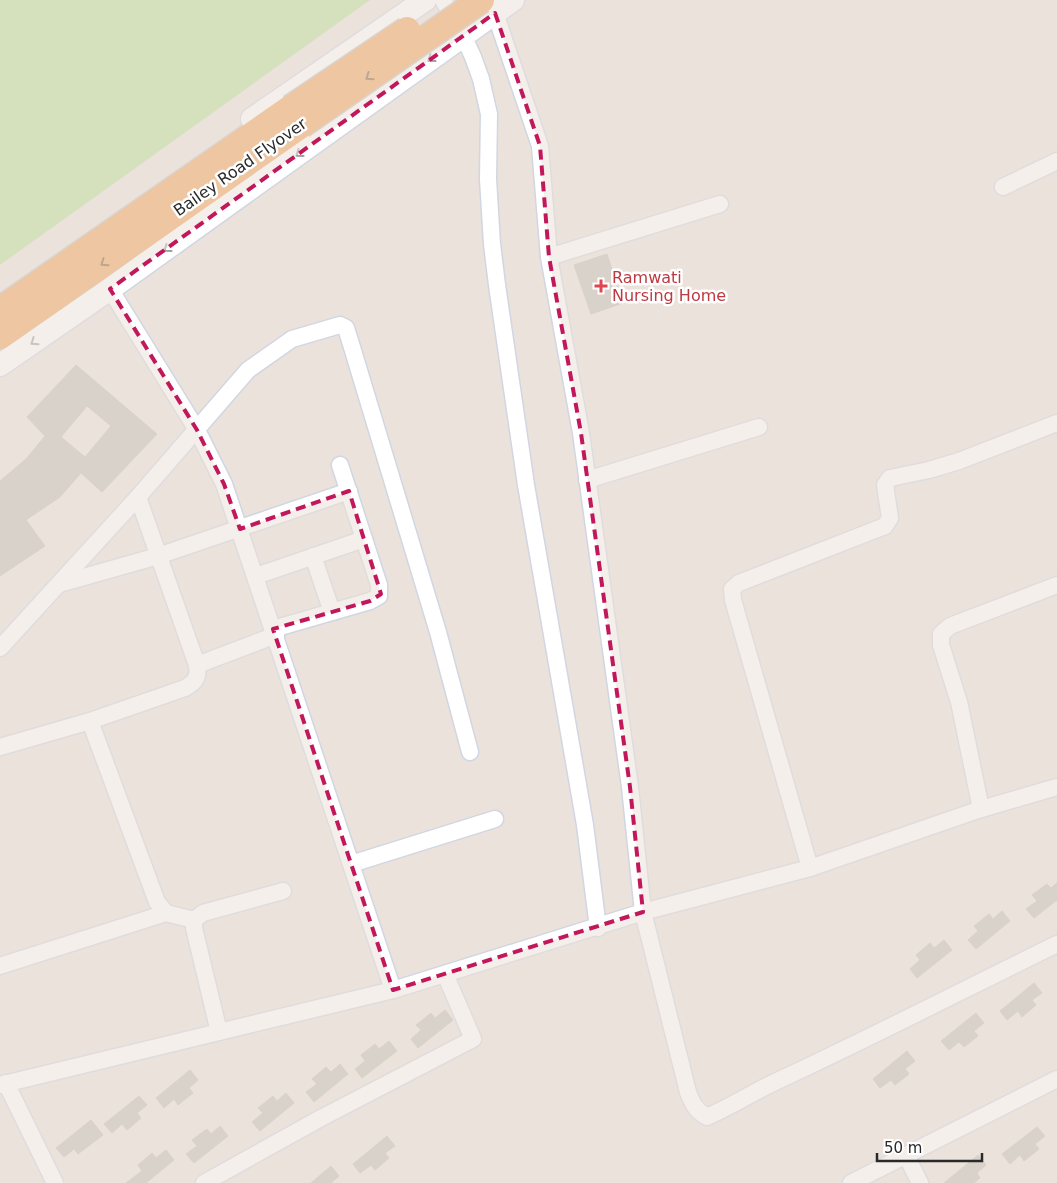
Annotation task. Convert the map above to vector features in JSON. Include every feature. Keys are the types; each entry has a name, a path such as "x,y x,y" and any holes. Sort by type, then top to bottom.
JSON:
{"highway":[{"name":"Bailey Road Flyover","path":"0,336 450,0"},
{"name":"Bailey Road Flyover","path":"0,310 296,116 497,4"}],"main road":[{"path":"0,297 269,107 425,0"},
{"path":"0,365 110,289 463,35 497,4"}],"street":[{"path":"443,0 463,35 482,79 488,114 488,179 492,244 497,285 526,485 585,826 598,928"},
{"path":"497,4 540,146 549,258 581,433 630,787 643,912 688,1092 694,1106 701,1114 707,1117 1057,944"},
{"path":"1003,187 1057,161"},
{"path":"549,258 720,204"},
{"path":"110,289 197,430 224,484 393,990"},
{"path":"0,648 138,497 248,370 292,339 340,325 346,328 435,623 470,752"},
{"path":"810,868 733,600 732,589 739,583 885,526 890,518 884,490 890,478 929,470 959,461 1057,423"},
{"path":"587,480 759,427"},
{"path":"197,665 274,632 332,612 370,602 379,596 379,585 340,465"},
{"path":"59,584 158,556 349,491"},
{"path":"0,747 90,721 185,688 195,681 198,672 197,665 138,497"},
{"path":"256,576 364,539"},
{"path":"313,556 332,612"},
{"path":"981,809 959,702 941,645 941,634 950,626 1057,584"},
{"path":"90,721 157,902 166,913"},
{"path":"55,1183 3,1084 393,990 598,928 643,912 810,868 981,809 1057,786"},
{"path":"351,864 495,819"},
{"path":"194,920 203,913 283,891"},
{"path":"0,966 166,913 194,920"},
{"path":"194,920 194,928 220,1032"},
{"path":"204,1183 321,1118 473,1039 445,974"},
{"path":"851,1183 1057,1079"},
{"path":"906,1156 920,1183"}],"highlighted area":[{"path":"495,13 540,146 549,257 581,433 630,787 643,912 393,990 273,629 370,601 381,594 349,491 240,529 224,484 197,430 110,289"}],"green space":[{"path":"0,0 370,0 0,265"}],"building":[{"path":"607,254 623,303 591,314 574,265"},
{"path":"76,365 157,434 102,492 81,473 60,497 26,520 45,546 0,576 0,481 26,459 45,436 27,417","holes":["87,406 111,426 85,457 61,437"]},
{"path":"1057,883 1057,900 1034,918 1026,909 1037,901 1032,895 1047,884 1051,888"},
{"path":"1002,911 1010,921 976,949 968,940 978,931 974,926 989,914 993,919"},
{"path":"944,940 952,950 917,978 910,969 920,960 916,955 930,943 934,948"},
{"path":"1034,983 1042,993 1032,1000 1036,1005 1022,1017 1018,1011 1007,1020 1000,1011"},
{"path":"445,1010 453,1020 418,1048 411,1039 421,1030 416,1025 431,1013 435,1018"},
{"path":"976,1013 984,1023 974,1031 978,1036 964,1047 959,1042 949,1050 941,1041"},
{"path":"389,1041 397,1051 362,1078 355,1069 365,1061 361,1055 375,1044 379,1049"},
{"path":"907,1051 915,1061 905,1069 909,1074 895,1085 891,1080 880,1088 873,1079"},
{"path":"340,1064 348,1074 314,1102 306,1092 317,1084 312,1079 326,1067 331,1072"},
{"path":"190,1070 198,1080 189,1088 193,1093 178,1105 174,1099 164,1108 156,1098"},
{"path":"286,1093 294,1103 260,1131 252,1122 263,1113 258,1108 273,1096 277,1101"},
{"path":"139,1096 147,1105 137,1113 141,1118 127,1130 122,1124 112,1133 104,1124"},
{"path":"91,1120 103,1135 78,1154 74,1149 64,1157 56,1148"},
{"path":"220,1126 228,1136 194,1163 186,1154 197,1146 192,1140 207,1129 211,1134"},
{"path":"1037,1127 1045,1136 1035,1144 1039,1149 1024,1161 1020,1155 1010,1164 1002,1154"},
{"path":"387,1136 395,1146 385,1153 389,1158 375,1170 371,1165 360,1173 353,1164"},
{"path":"166,1150 174,1160 146,1183 126,1183 142,1171 138,1165 152,1153 156,1158"},
{"path":"978,1155 986,1165 977,1173 980,1178 974,1183 944,1183"},
{"path":"331,1166 339,1176 331,1183 311,1183"}],"place":[{"name":"Ramwati Nursing Home","path":"601,286"}]}
